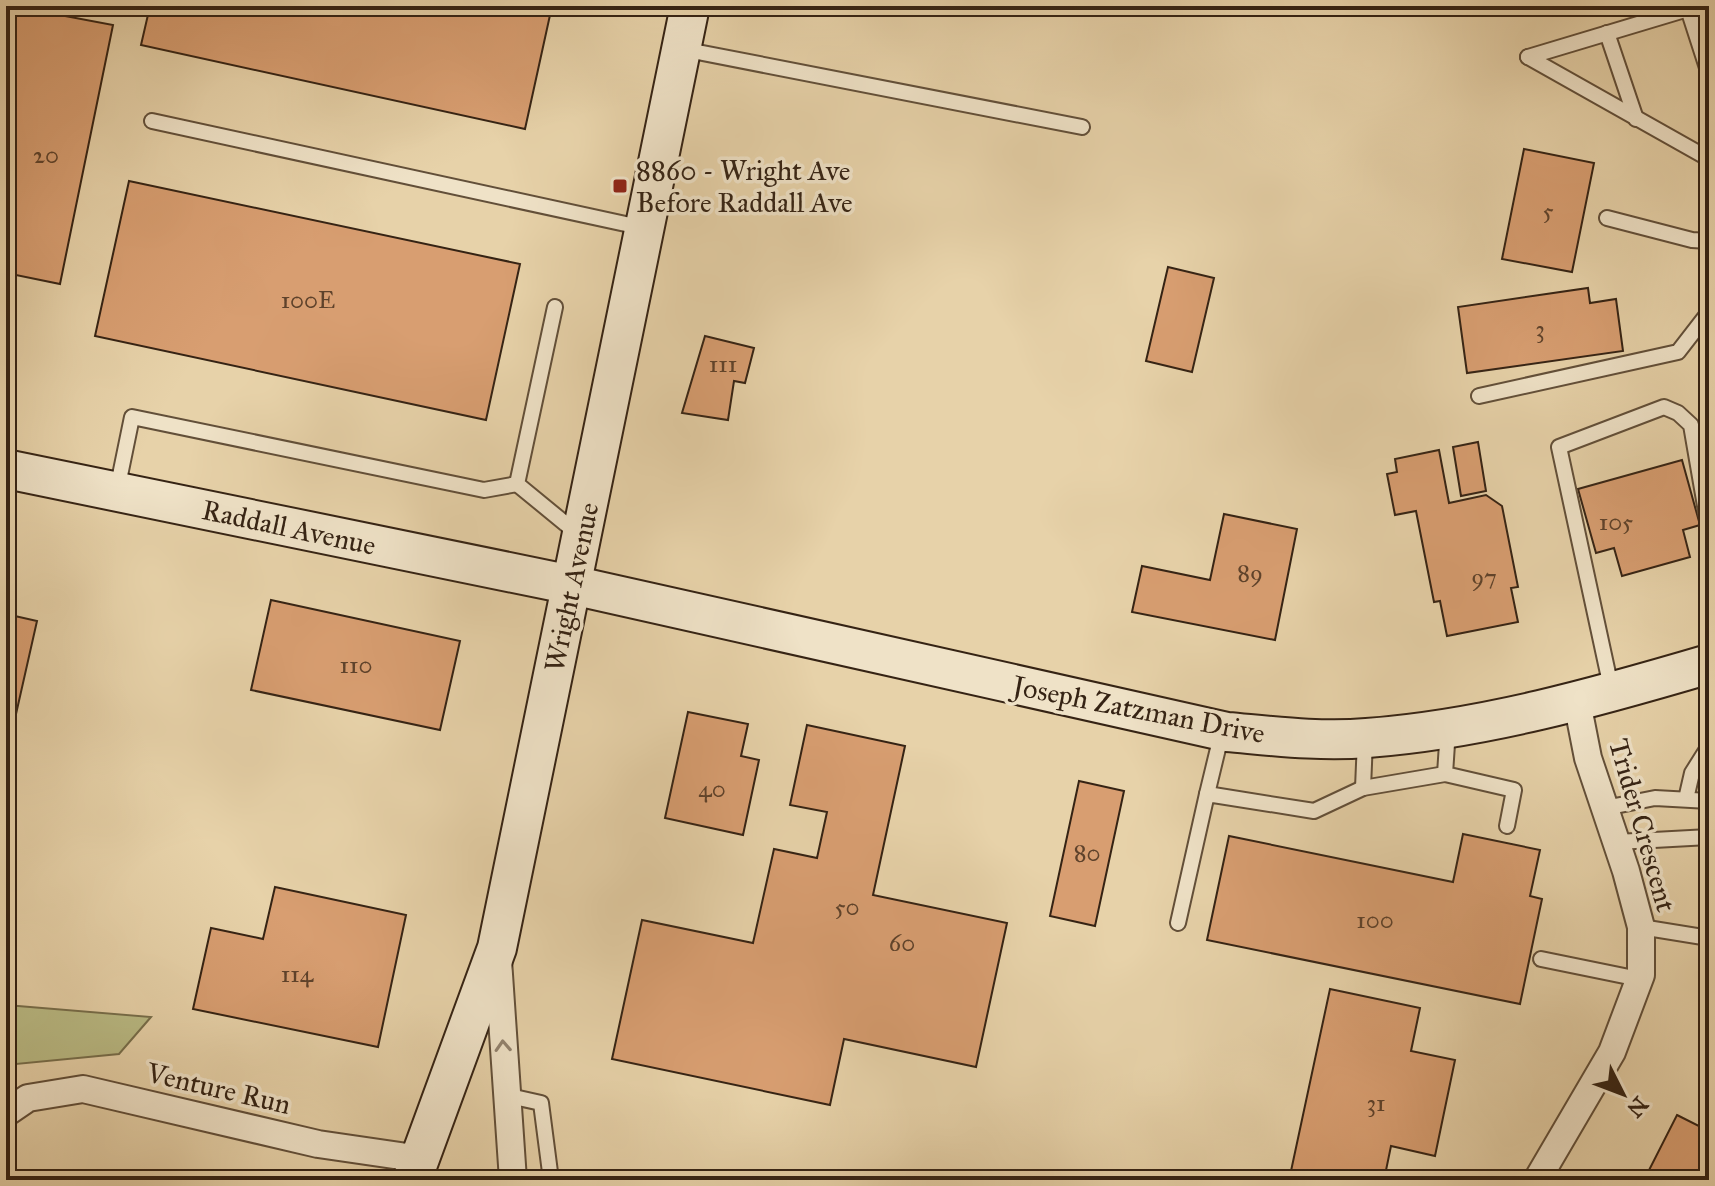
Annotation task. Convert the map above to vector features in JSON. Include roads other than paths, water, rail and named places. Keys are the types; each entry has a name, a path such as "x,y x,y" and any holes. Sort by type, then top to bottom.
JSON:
{"street":[{"name":"Wright Avenue","path":"419,1173 497,948 690,6"},
{"name":"Raddall Avenue","path":"6,469 572,585"},
{"name":"Joseph Zatzman Drive","path":"572,585 1222,731 1298,739 1365,738 1448,728 1595,697 1709,664"},
{"name":"Trider Crescent","path":"1537,1180 1612,1052 1639,979 1641,927 1617,842 1588,758 1595,697"},
{"path":"497,948 513,1180"},
{"name":"Venture Run","path":"6,1113 28,1098 83,1089 318,1144 419,1173"}],"lane":[{"path":"1709,74 1693,8 1528,57 1702,155 1709,152"},
{"path":"1607,33 1636,119"},
{"path":"682,49 1082,127"},
{"path":"152,121 644,228"},
{"path":"1607,218 1692,240 1709,241"},
{"path":"517,484 555,307"},
{"path":"1479,396 1678,352 1709,312"},
{"path":"1595,697 1559,447 1664,407 1678,413 1691,425 1709,529"},
{"path":"117,492 132,417 484,490 517,484 582,536"},
{"path":"1445,774 1448,728"},
{"path":"1178,923 1222,731"},
{"path":"1363,788 1365,738"},
{"path":"1686,799 1692,773 1709,746"},
{"path":"1207,794 1314,811 1363,788 1445,774 1514,790 1507,826"},
{"path":"1605,808 1655,798 1709,801"},
{"path":"1617,842 1709,837"},
{"path":"1641,927 1709,938"},
{"path":"1541,959 1639,979"},
{"path":"505,1095 541,1103 551,1180"}],"place":[{"name":"8860 - Wright Ave Before Raddall Ave","path":"620,186"}]}
